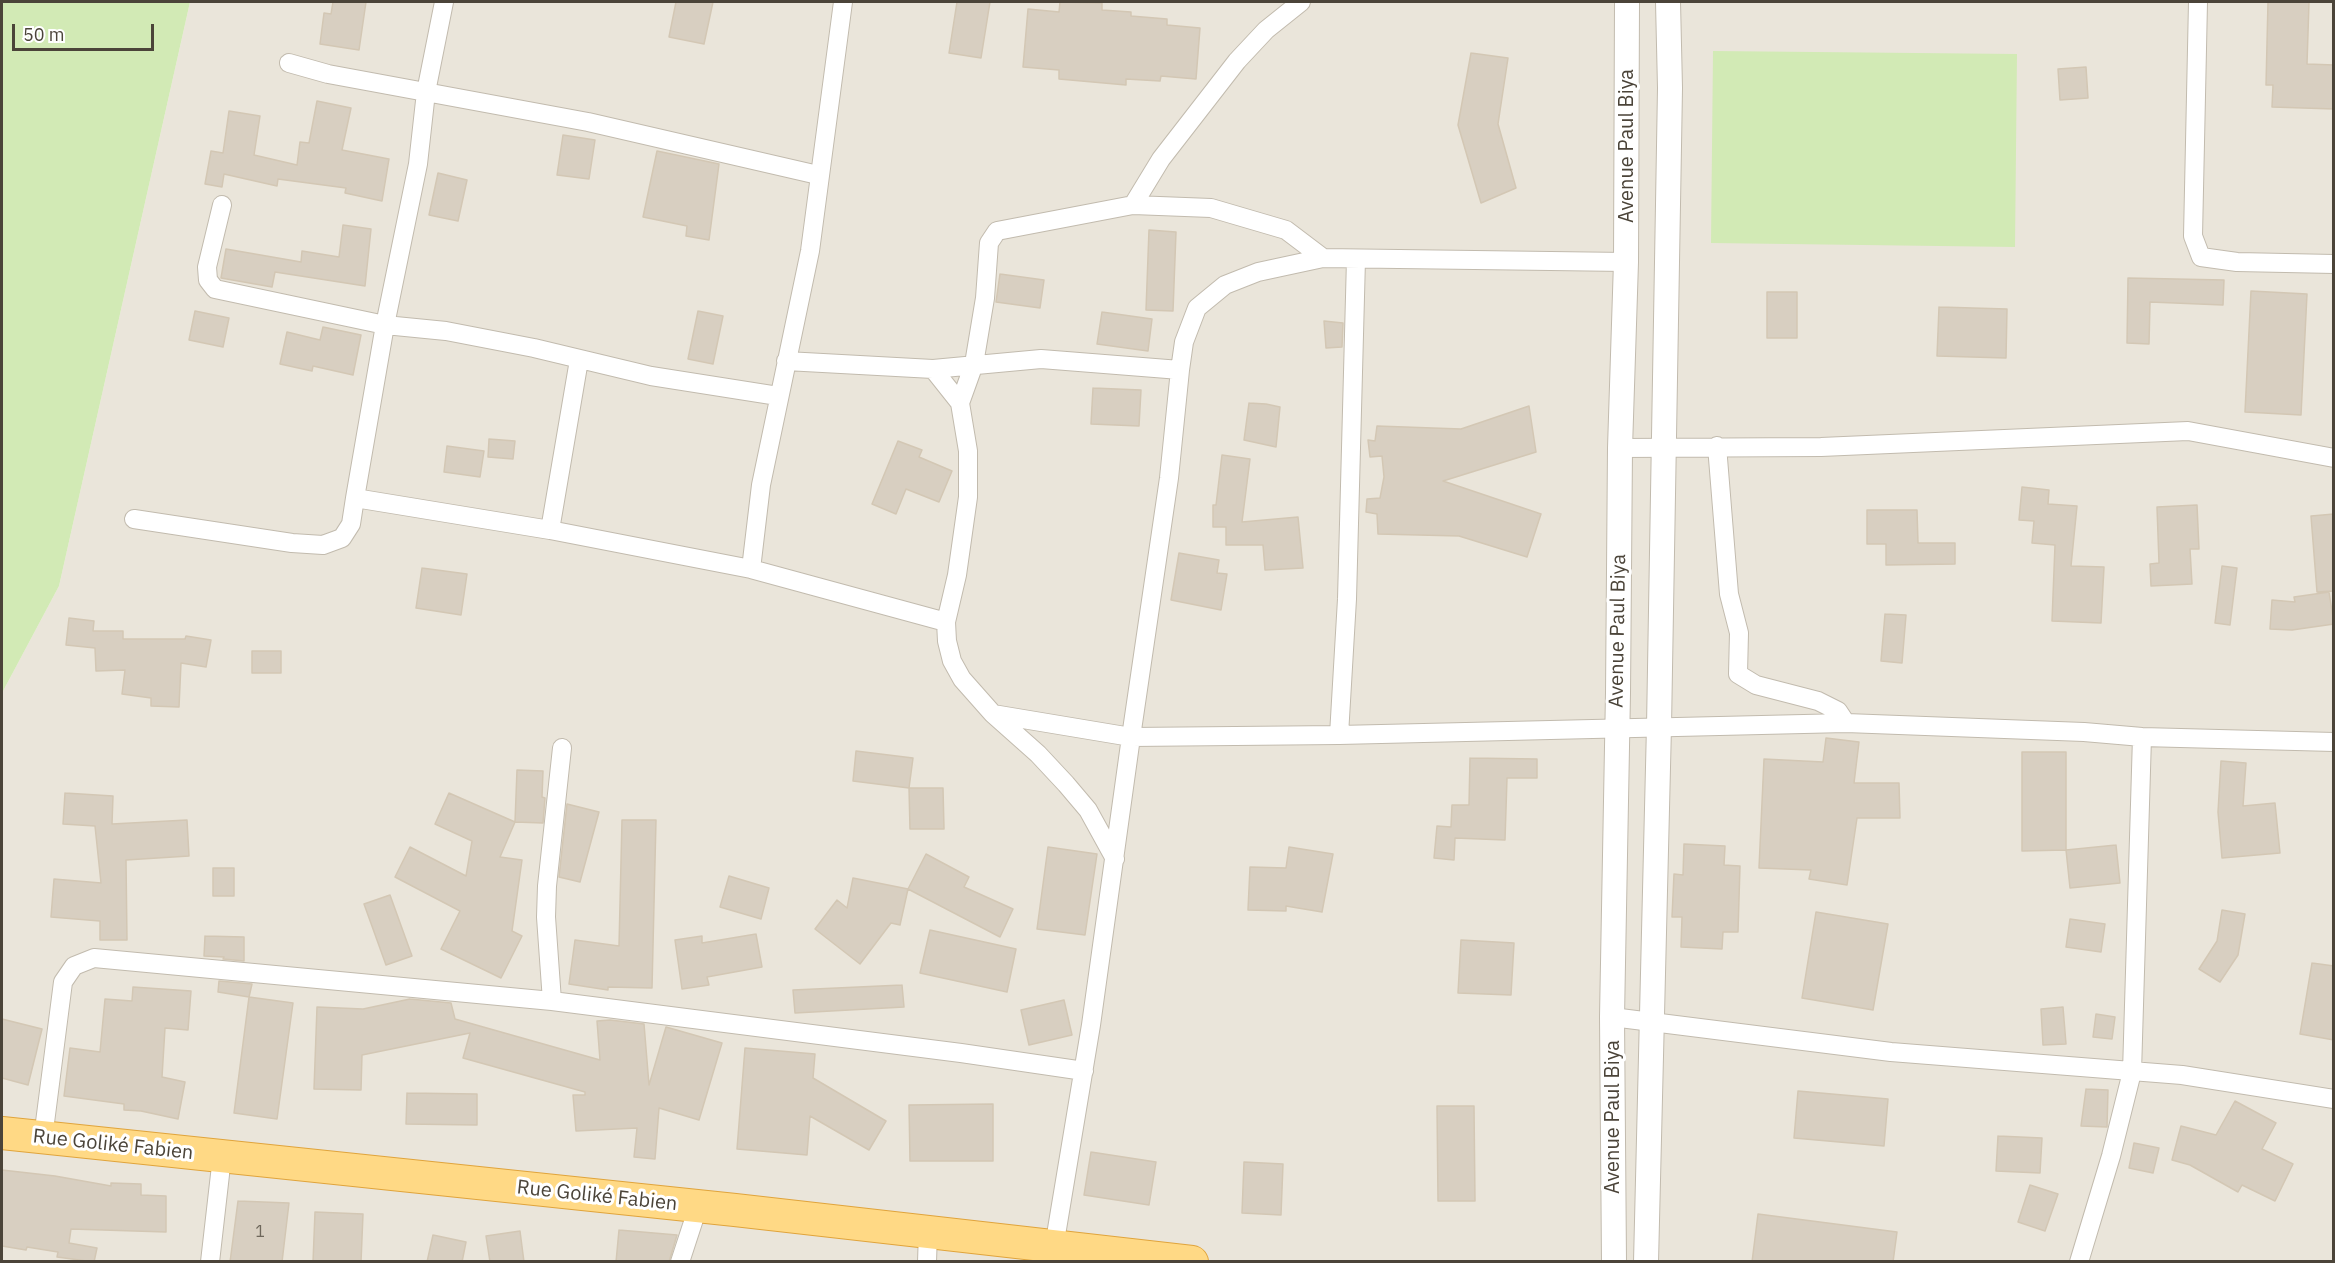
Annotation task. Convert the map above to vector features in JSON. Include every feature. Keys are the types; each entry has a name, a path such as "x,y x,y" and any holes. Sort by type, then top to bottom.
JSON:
{"highway":[{"name":"Rue Goliké Fabien","path":"2,1134 698,1207 927,1247 1054,1246 1192,1262"}],"street":[{"path":"134,519 292,543 323,545 342,538 351,524 385,325 418,164 426,92 444,2"},
{"path":"751,569 761,485 810,250 818,176 843,2"},
{"path":"1133,205 1161,159 1237,62 1266,30 1301,2"},
{"name":"Avenue Paul Biya","path":"1614,1262 1612,1017 1620,448 1626,262 1627,2"},
{"path":"1646,1262 1650,1020 1659,726 1670,88 1668,2"},
{"path":"2198,2 2193,236 2201,257 2237,262 2334,264"},
{"path":"289,63 328,74 588,122 818,176"},
{"path":"222,205 207,267 208,280 215,289 385,325 454,333 534,348 662,377 778,396"},
{"path":"960,403 974,364 985,298 990,243 996,231 1133,205 1211,208 1286,231 1323,258"},
{"path":"1054,1246 1084,1071 1115,859 1169,478 1184,342 1197,308 1225,285 1258,272 1323,258 1626,262"},
{"path":"1339,735 1347,599 1356,259"},
{"path":"786,361 933,369 1041,359 1180,370"},
{"path":"550,530 579,360"},
{"path":"933,369 960,403 968,451 968,497 957,575 946,622 947,641 952,661 962,679 993,714 1038,754 1088,810 1115,859"},
{"path":"1620,448 1821,447 2188,431 2334,458"},
{"path":"1717,446 1730,594 1739,633 1738,674 1756,685 1818,701 1838,711 1846,723"},
{"path":"356,498 550,530 751,569 946,622"},
{"path":"993,714 1131,737 1339,735 1846,723 2084,732 2142,737 2334,742"},
{"path":"2079,1262 2111,1156 2132,1072 2142,737"},
{"path":"552,1001 546,886 562,748"},
{"path":"43,1138 63,982 74,966 94,958 552,1001 961,1053 1084,1071"},
{"path":"1612,1017 1891,1052 2182,1075 2334,1098"},
{"path":"210,1262 222,1157"},
{"path":"680,1262 698,1207"}],"shaded area":[{"path":"190,2 2333,2 2333,1261 2,1262 2,693 59,586"}],"green space":[{"path":"2,2 190,2 59,586 2,693"},
{"path":"1713,51 2017,54 2015,247 1711,243"}],"building":[{"path":"333,2 366,2 359,50 320,44 324,13 331,14"},
{"path":"676,2 713,2 704,44 669,37"},
{"path":"957,2 990,2 981,58 949,53"},
{"path":"1060,2 1102,3 1102,10 1131,12 1131,16 1167,19 1167,25 1200,28 1196,79 1161,76 1160,81 1126,79 1126,85 1059,79 1059,70 1023,67 1028,9 1059,12"},
{"path":"2268,2 2309,2 2307,64 2334,65 2334,109 2272,107 2273,85 2266,85"},
{"path":"1471,53 1508,58 1498,124 1516,188 1481,203 1458,125"},
{"path":"2086,67 2088,98 2060,100 2058,69"},
{"path":"317,101 351,108 342,150 389,159 382,201 345,193 346,188 278,179 277,186 224,174 222,187 205,184 211,151 223,153 229,111 260,116 254,155 297,165 300,142 309,143"},
{"path":"563,135 595,140 589,179 557,175"},
{"path":"657,151 719,164 709,240 686,236 687,226 643,217"},
{"path":"438,173 467,180 458,221 429,215"},
{"path":"343,225 371,229 365,286 275,272 272,287 221,278 226,249 301,262 302,251 339,257"},
{"path":"1149,230 1176,232 1173,311 1146,310"},
{"path":"1000,274 1044,280 1040,308 996,302"},
{"path":"2128,278 2224,280 2223,305 2150,302 2149,344 2127,343"},
{"path":"2251,291 2307,294 2301,415 2245,412"},
{"path":"1767,292 1797,292 1797,338 1767,338"},
{"path":"1939,307 2007,309 2006,358 1937,356"},
{"path":"195,311 229,318 223,347 189,340"},
{"path":"698,311 723,316 713,364 688,359"},
{"path":"1102,312 1152,319 1148,351 1097,344"},
{"path":"1324,321 1343,323 1342,347 1326,348"},
{"path":"323,327 361,335 353,375 313,366 312,371 280,364 287,332 320,340"},
{"path":"1093,388 1141,390 1139,426 1091,424"},
{"path":"1249,403 1280,407 1276,447 1244,440"},
{"path":"1529,406 1536,452 1443,481 1541,514 1527,557 1459,536 1378,534 1377,514 1366,512 1367,499 1380,498 1384,477 1382,456 1370,457 1368,440 1375,441 1377,426 1461,429"},
{"path":"489,439 515,441 513,459 488,457"},
{"path":"898,441 922,450 919,457 952,471 939,502 906,489 896,514 872,504"},
{"path":"447,446 484,451 480,477 444,472"},
{"path":"1222,455 1250,459 1242,522 1298,517 1303,568 1265,570 1263,545 1226,545 1226,527 1213,527 1213,505 1216,505"},
{"path":"2022,487 2049,490 2048,504 2077,506 2071,566 2104,567 2101,623 2052,621 2055,545 2032,543 2034,521 2019,520"},
{"path":"2197,505 2199,549 2190,549 2192,584 2151,586 2150,564 2159,563 2157,507"},
{"path":"1867,510 1917,510 1918,543 1955,543 1955,564 1886,565 1886,544 1867,544"},
{"path":"2334,514 2334,591 2317,592 2311,516"},
{"path":"1179,553 1219,560 1217,573 1227,574 1221,610 1171,600"},
{"path":"2222,566 2237,568 2230,625 2215,623"},
{"path":"422,568 467,574 461,615 416,608"},
{"path":"2329,592 2334,624 2292,630 2270,629 2272,600 2295,602 2294,597"},
{"path":"1885,614 1906,615 1902,663 1881,661"},
{"path":"69,618 94,621 93,631 123,631 123,639 185,639 186,636 211,640 206,667 181,663 179,707 151,706 151,698 122,694 125,670 96,671 95,648 66,645"},
{"path":"252,651 281,651 281,673 252,673"},
{"path":"1826,738 1859,742 1854,783 1899,783 1900,818 1857,818 1847,885 1809,879 1811,870 1759,868 1764,759 1823,762"},
{"path":"856,751 913,758 909,788 853,781"},
{"path":"2022,752 2066,752 2066,850 2022,851"},
{"path":"1470,758 1537,759 1537,778 1507,778 1505,840 1455,838 1454,860 1434,858 1437,826 1451,827 1452,805 1469,805"},
{"path":"2221,761 2246,763 2243,806 2275,803 2280,853 2222,858 2218,812"},
{"path":"517,770 543,771 542,797 545,798 543,823 515,822"},
{"path":"909,788 943,788 944,829 910,829"},
{"path":"65,793 113,796 112,824 187,820 189,856 126,860 127,940 100,940 100,921 51,917 54,879 101,883 95,826 63,824"},
{"path":"449,793 515,822 500,857 522,860 512,931 522,936 501,978 441,949 460,911 395,877 410,847 466,876 472,841 435,824"},
{"path":"567,804 599,812 580,882 559,877"},
{"path":"622,820 656,820 652,988 608,987 608,990 569,984 575,940 619,946"},
{"path":"1684,844 1725,846 1724,865 1740,866 1738,932 1723,932 1722,949 1681,947 1682,917 1672,917 1674,874 1683,875"},
{"path":"2116,845 2120,883 2070,888 2066,850"},
{"path":"1048,847 1097,854 1085,935 1037,929"},
{"path":"1289,847 1333,854 1322,912 1286,906 1286,911 1248,910 1250,867 1286,868"},
{"path":"926,854 969,877 964,887 1013,909 1000,937 908,889"},
{"path":"213,868 234,868 234,896 213,896"},
{"path":"729,876 769,888 761,919 720,907"},
{"path":"853,878 908,889 900,925 891,923 860,964 815,929 837,900 847,908"},
{"path":"390,895 412,956 386,965 364,904"},
{"path":"2222,910 2245,914 2238,955 2220,982 2199,969 2217,941"},
{"path":"1816,912 1888,924 1873,1010 1802,998"},
{"path":"2070,919 2105,924 2101,952 2066,947"},
{"path":"930,930 1016,949 1007,992 920,973"},
{"path":"756,934 762,967 707,977 709,985 682,989 675,940 702,936 702,943"},
{"path":"205,936 244,937 244,961 204,956"},
{"path":"1461,940 1514,943 1511,995 1458,993"},
{"path":"2312,963 2334,966 2334,1040 2300,1034"},
{"path":"219,981 252,984 249,997 218,992"},
{"path":"902,985 904,1007 795,1013 793,990"},
{"path":"133,987 191,991 188,1030 165,1028 162,1077 185,1082 178,1119 141,1111 124,1110 124,1104 64,1096 70,1048 100,1052 105,999 132,1001"},
{"path":"249,997 293,1003 277,1119 234,1113"},
{"path":"410,999 451,1003 455,1019 600,1060 597,1021 610,1020 644,1024 649,1085 666,1027 722,1043 699,1120 659,1108 655,1159 634,1157 637,1128 576,1131 573,1095 585,1095 585,1092 463,1058 470,1033 362,1055 361,1090 314,1089 317,1007 363,1009"},
{"path":"1064,1000 1072,1035 1029,1045 1021,1010"},
{"path":"2063,1007 2066,1044 2043,1045 2041,1009"},
{"path":"2096,1014 2115,1017 2112,1039 2093,1037"},
{"path":"2,1019 42,1029 28,1085 2,1078"},
{"path":"745,1048 815,1054 813,1078 886,1121 869,1150 810,1116 807,1155 737,1149"},
{"path":"2086,1089 2108,1090 2107,1127 2081,1126"},
{"path":"1798,1091 1888,1099 1884,1146 1794,1138"},
{"path":"407,1093 477,1094 477,1125 406,1124"},
{"path":"2235,1101 2276,1123 2262,1149 2293,1164 2275,1201 2242,1185 2238,1192 2190,1165 2172,1160 2181,1126 2216,1135"},
{"path":"993,1104 993,1161 910,1161 909,1105"},
{"path":"1437,1106 1474,1106 1475,1201 1438,1201"},
{"path":"1998,1136 2042,1138 2040,1173 1996,1171"},
{"path":"2134,1143 2159,1148 2153,1173 2129,1168"},
{"path":"1091,1152 1156,1162 1149,1205 1084,1195"},
{"path":"1244,1162 1283,1164 1281,1215 1242,1213"},
{"path":"2,1170 111,1186 111,1183 141,1184 141,1195 166,1196 166,1232 71,1229 69,1243 97,1248 94,1262 57,1257 58,1252 2,1246"},
{"path":"2030,1185 2058,1194 2045,1231 2018,1222"},
{"path":"238,1201 289,1203 282,1262 230,1262"},
{"path":"315,1212 363,1214 361,1262 313,1262"},
{"path":"1758,1214 1897,1232 1893,1262 1752,1262"},
{"path":"619,1230 677,1235 669,1262 616,1262"},
{"path":"520,1231 524,1262 490,1262 486,1236"},
{"path":"433,1235 466,1242 462,1262 427,1262"}]}
